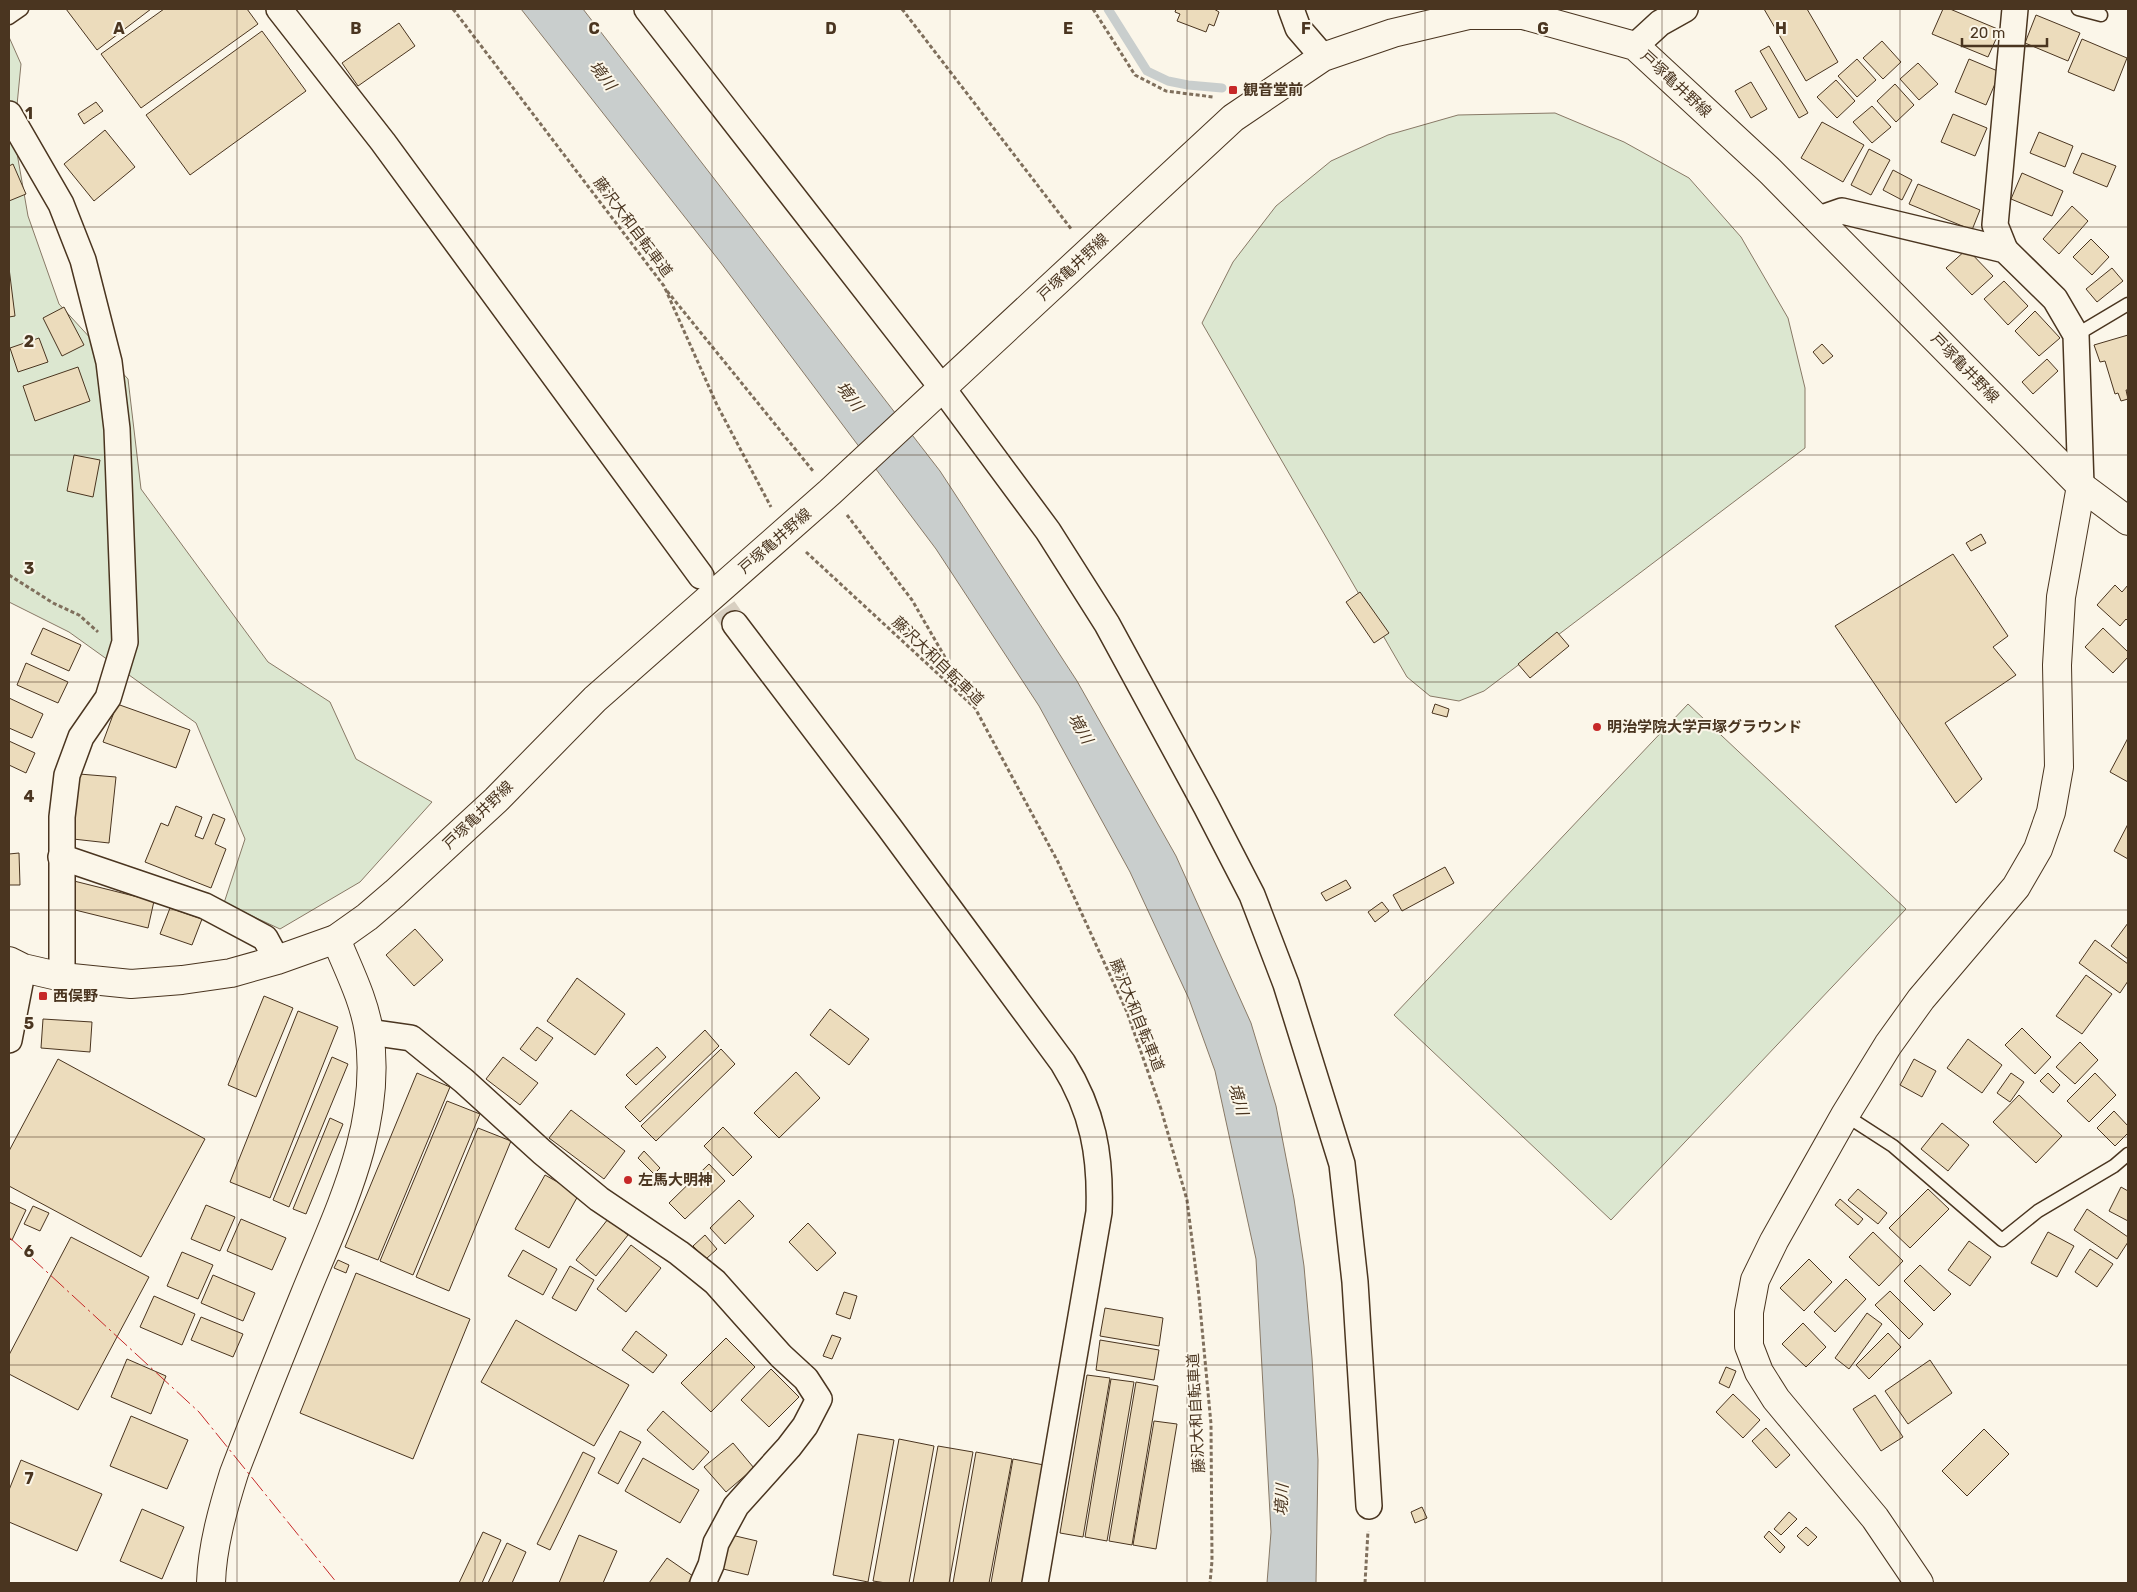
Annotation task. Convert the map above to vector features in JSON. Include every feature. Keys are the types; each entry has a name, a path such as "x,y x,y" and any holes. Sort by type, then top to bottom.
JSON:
{"main road":[{"name":"戸塚亀井野線","path":"16,965 62,978 132,984 182,980 231,973 277,960 336,939 367,917 395,893 496,800 595,699 833,489 1233,118 1323,57 1393,33 1469,15 1523,15 1635,46 1819,219 2081,486 2128,521"},
{"path":"1919,1583 1875,1518 1776,1400 1759,1372 1749,1346 1749,1312 1755,1280 1774,1241 1845,1115 1888,1045 1920,999 2016,887 2038,849 2051,812 2059,767 2057,665 2060,597 2081,486"},
{"path":"211,1583 218,1535 234,1473 354,1174 362,1147 369,1109 370,1060 368,1032 359,995 336,939"}],"street":[{"path":"279,9 383,142 702,576"},
{"path":"647,9 938,393 1048,531 1108,624 1197,788 1252,895 1282,975 1342,1164 1355,1282 1369,1506"},
{"path":"1291,9 1298,28 1323,57"},
{"path":"1635,46 1660,23 1685,9"},
{"path":"2015,9 1995,225 2005,250 2055,299 2076,335 2081,486"},
{"path":"9,114 61,204 83,260 109,362 117,429 125,642 108,698 81,737 67,775 62,817 61,857 62,978"},
{"path":"1819,219 1842,211 2005,250"},
{"path":"735,624 889,826 1063,1062 1078,1087 1086,1111 1098,1158 1100,1212 1035,1583"},
{"path":"61,857 205,906 265,938 277,960"},
{"path":"9,1040 16,965"},
{"path":"368,1032 411,1038 464,1081 542,1152 598,1199 679,1253 715,1282 781,1356 806,1379 819,1400 805,1426 790,1447 736,1506 716,1543 711,1565 703,1583"}],"lane":[{"path":"9,18 22,9"},
{"path":"2078,9 2101,15"},
{"path":"2076,335 2128,304"},
{"path":"1845,1115 1893,1146 2002,1240 2038,1212 2114,1166 2128,1154"}],"path":[{"name":"藤沢大和自転車道","path":"453,9 664,286 717,405 772,509"},
{"path":"902,9 1064,222"},
{"path":"1093,9 1135,75 1166,91 1256,103"},
{"path":"664,286 833,489 912,600 975,708"},
{"name":"藤沢大和自転車道","path":"806,552 975,708 1058,862 1127,1012 1161,1109 1186,1200 1199,1296 1211,1424 1212,1562 1210,1583"},
{"path":"9,575 53,603 79,615"},
{"path":"1365,1583 1369,1506"}],"green space":[{"path":"9,37 21,64 14,136 28,216 59,304 128,379 141,489 268,662 330,702 356,759 432,802 360,882 280,929 224,903 245,839 196,723 69,632 9,602"},
{"path":"1555,113 1624,142 1689,178 1741,237 1788,318 1805,388 1805,448 1484,691 1459,701 1430,696 1407,677 1202,323 1233,262 1276,206 1331,161 1388,135 1458,115"},
{"path":"1688,704 1906,909 1611,1220 1394,1015"}],"water":[{"name":"境川","path":"521,9 583,9 940,471 1077,681 1176,856 1251,1023 1276,1106 1294,1199 1304,1266 1318,1460 1316,1583 1267,1583 1271,1532 1256,1259 1215,1071 1189,999 1130,872 1039,706 936,549 721,263"}],"building":[{"path":"66,9 151,9 97,50"},
{"path":"164,9 247,9 258,24 141,108 101,54"},
{"path":"1176,9 1214,9 1219,12 1214,26 1209,24 1206,32 1177,21 1180,14 1175,12"},
{"path":"1764,9 1807,9 1838,62 1806,81"},
{"path":"1943,9 1950,9 2000,30 1988,57 1932,34"},
{"path":"2036,15 2080,33 2068,61 2025,43"},
{"path":"399,23 415,46 358,86 342,63"},
{"path":"262,31 306,91 190,175 146,115"},
{"path":"2082,39 2127,58 2114,91 2068,72"},
{"path":"1882,41 1901,62 1883,79 1863,58"},
{"path":"1769,46 1808,113 1799,118 1760,51"},
{"path":"1857,59 1876,80 1857,97 1838,76"},
{"path":"1969,59 2000,72 1986,105 1955,92"},
{"path":"1918,63 1938,84 1919,100 1900,79"},
{"path":"1836,80 1855,101 1837,118 1817,97"},
{"path":"1751,82 1767,109 1751,118 1735,91"},
{"path":"1895,84 1914,105 1896,122 1877,101"},
{"path":"96,102 103,111 84,124 78,114"},
{"path":"1872,106 1891,127 1872,143 1853,122"},
{"path":"1953,114 1987,128 1975,156 1941,142"},
{"path":"1822,122 1864,145 1843,182 1801,158"},
{"path":"105,130 135,167 94,201 64,164"},
{"path":"2039,132 2073,146 2065,167 2030,153"},
{"path":"1869,149 1890,160 1871,195 1851,185"},
{"path":"2082,153 2116,166 2107,187 2073,173"},
{"path":"13,164 26,194 9,201 9,166"},
{"path":"1893,170 1912,180 1902,200 1883,190"},
{"path":"2022,173 2063,191 2052,216 2011,199"},
{"path":"1918,184 1980,210 1972,230 1909,204"},
{"path":"2072,206 2088,221 2059,254 2043,239"},
{"path":"2091,239 2109,257 2092,275 2073,257"},
{"path":"1967,249 1993,276 1972,295 1946,268"},
{"path":"9,268 15,316 9,317"},
{"path":"2112,268 2123,281 2097,302 2086,289"},
{"path":"2004,281 2028,306 2008,325 1984,299"},
{"path":"64,307 84,345 62,356 43,318"},
{"path":"2035,311 2060,338 2039,356 2015,331"},
{"path":"2128,335 2128,390 2126,390 2128,399 2121,401 2118,393 2115,394 2105,361 2100,362 2094,345"},
{"path":"39,338 48,362 18,372 10,348"},
{"path":"1822,344 1833,356 1823,364 1813,352"},
{"path":"2047,359 2058,371 2033,394 2022,382"},
{"path":"78,367 90,401 35,421 23,386"},
{"path":"74,455 100,460 93,497 67,491"},
{"path":"1981,534 1986,543 1971,551 1966,543"},
{"path":"1953,554 2008,636 1993,647 2016,675 1945,723 1982,779 1956,803 1835,626"},
{"path":"2115,585 2122,592 2128,585 2128,621 2126,619 2120,626 2097,605"},
{"path":"1360,592 1389,633 1374,643 1346,602"},
{"path":"43,628 81,645 69,671 31,654"},
{"path":"2103,628 2128,652 2128,657 2113,673 2085,647"},
{"path":"1557,632 1569,646 1530,678 1518,664"},
{"path":"26,663 68,682 58,703 17,685"},
{"path":"9,698 43,714 32,738 9,728"},
{"path":"117,704 190,730 176,768 103,742"},
{"path":"1435,704 1449,709 1447,717 1432,713"},
{"path":"2128,738 2128,782 2110,772"},
{"path":"9,741 35,753 26,773 9,765"},
{"path":"79,774 116,777 109,843 73,839"},
{"path":"176,806 202,817 195,836 203,839 213,814 225,819 215,844 226,849 211,888 145,862 161,823 168,826"},
{"path":"2128,824 2128,859 2114,851"},
{"path":"19,853 20,885 9,885 9,854"},
{"path":"1445,867 1454,883 1402,911 1393,895"},
{"path":"1346,880 1351,888 1326,901 1321,893"},
{"path":"74,881 154,901 148,928 67,908"},
{"path":"1382,902 1389,911 1375,922 1368,912"},
{"path":"170,908 202,919 192,945 160,934"},
{"path":"2128,923 2128,959 2111,946"},
{"path":"415,929 443,960 414,986 386,955"},
{"path":"2095,940 2128,964 2128,981 2120,993 2079,963"},
{"path":"2086,975 2112,994 2082,1034 2056,1016"},
{"path":"577,978 625,1014 595,1055 547,1021"},
{"path":"264,996 293,1008 256,1097 228,1085"},
{"path":"830,1009 869,1039 849,1065 810,1035"},
{"path":"298,1011 338,1027 270,1198 230,1182"},
{"path":"43,1019 92,1022 90,1052 41,1048"},
{"path":"537,1027 553,1038 536,1061 520,1049"},
{"path":"2022,1028 2051,1057 2035,1074 2005,1045"},
{"path":"705,1030 719,1046 640,1122 625,1107"},
{"path":"1968,1039 2002,1065 1982,1093 1947,1068"},
{"path":"2080,1042 2098,1060 2075,1084 2056,1067"},
{"path":"657,1047 666,1057 636,1085 626,1075"},
{"path":"721,1049 735,1064 656,1141 641,1126"},
{"path":"332,1057 348,1064 289,1207 273,1200"},
{"path":"503,1057 538,1083 520,1105 486,1079"},
{"path":"58,1059 205,1139 141,1257 9,1186 9,1151"},
{"path":"1914,1059 1936,1071 1922,1097 1900,1085"},
{"path":"796,1072 820,1098 779,1138 754,1113"},
{"path":"417,1073 450,1087 378,1260 345,1247"},
{"path":"2011,1073 2024,1082 2010,1102 1997,1093"},
{"path":"2048,1073 2060,1085 2053,1093 2040,1081"},
{"path":"2095,1073 2116,1095 2089,1122 2067,1101"},
{"path":"2019,1095 2062,1136 2036,1163 1993,1122"},
{"path":"447,1101 480,1114 413,1275 380,1261"},
{"path":"571,1110 625,1151 604,1179 549,1138"},
{"path":"2114,1111 2128,1126 2128,1133 2115,1146 2097,1128"},
{"path":"330,1118 343,1124 306,1214 293,1209"},
{"path":"1942,1123 1969,1145 1948,1171 1921,1149"},
{"path":"723,1127 752,1157 733,1176 704,1146"},
{"path":"478,1128 511,1141 449,1291 416,1277"},
{"path":"644,1151 660,1168 654,1174 638,1158"},
{"path":"709,1164 725,1181 685,1219 669,1203"},
{"path":"545,1175 579,1194 549,1248 515,1229"},
{"path":"2121,1187 2128,1191 2128,1221 2109,1211"},
{"path":"1858,1189 1887,1213 1878,1224 1848,1200"},
{"path":"1928,1189 1949,1209 1910,1248 1889,1228"},
{"path":"1840,1199 1863,1219 1858,1225 1835,1205"},
{"path":"739,1200 754,1216 725,1244 710,1228"},
{"path":"9,1202 26,1210 12,1240 9,1239"},
{"path":"206,1205 235,1217 220,1251 191,1239"},
{"path":"33,1206 49,1213 40,1231 24,1224"},
{"path":"2087,1209 2128,1237 2128,1242 2117,1259 2074,1230"},
{"path":"241,1219 286,1238 272,1270 227,1251"},
{"path":"608,1219 628,1235 596,1276 576,1260"},
{"path":"808,1223 836,1253 817,1271 789,1242"},
{"path":"1873,1232 1903,1261 1879,1286 1849,1257"},
{"path":"2048,1232 2074,1246 2057,1277 2031,1263"},
{"path":"705,1235 717,1249 706,1259 693,1246"},
{"path":"71,1237 149,1277 78,1410 9,1374 9,1355"},
{"path":"1969,1241 1991,1257 1970,1286 1948,1270"},
{"path":"631,1245 661,1268 626,1312 597,1289"},
{"path":"2090,1249 2113,1264 2097,1287 2075,1272"},
{"path":"523,1250 557,1269 543,1295 508,1276"},
{"path":"182,1252 213,1265 198,1299 167,1286"},
{"path":"1809,1259 1832,1282 1804,1311 1780,1288"},
{"path":"338,1260 349,1265 346,1273 334,1268"},
{"path":"1920,1265 1951,1294 1934,1311 1904,1281"},
{"path":"570,1266 594,1280 576,1311 552,1298"},
{"path":"356,1273 470,1319 413,1459 300,1413"},
{"path":"213,1275 255,1293 243,1321 201,1303"},
{"path":"1846,1279 1866,1299 1835,1332 1814,1312"},
{"path":"1890,1291 1923,1324 1909,1339 1875,1305"},
{"path":"844,1292 857,1296 850,1319 836,1314"},
{"path":"154,1296 195,1314 182,1345 140,1327"},
{"path":"1105,1308 1163,1318 1159,1346 1100,1336"},
{"path":"1867,1313 1882,1324 1849,1369 1835,1358"},
{"path":"201,1317 243,1334 233,1357 191,1340"},
{"path":"516,1320 629,1385 594,1446 481,1382"},
{"path":"1803,1323 1826,1347 1806,1367 1782,1344"},
{"path":"636,1331 667,1355 653,1373 622,1350"},
{"path":"1888,1333 1901,1347 1869,1379 1856,1365"},
{"path":"832,1335 841,1338 832,1359 823,1356"},
{"path":"726,1338 755,1367 711,1412 681,1383"},
{"path":"1100,1340 1159,1350 1154,1380 1096,1370"},
{"path":"127,1359 166,1376 151,1414 111,1397"},
{"path":"1930,1360 1952,1393 1908,1424 1885,1391"},
{"path":"1726,1367 1736,1371 1729,1388 1719,1383"},
{"path":"771,1369 799,1397 769,1427 741,1400"},
{"path":"1087,1375 1110,1378 1083,1537 1060,1533"},
{"path":"1111,1379 1134,1382 1107,1541 1085,1537"},
{"path":"1136,1382 1158,1386 1132,1545 1109,1541"},
{"path":"1733,1394 1760,1420 1743,1438 1716,1412"},
{"path":"1875,1395 1903,1437 1881,1451 1853,1409"},
{"path":"663,1411 709,1452 693,1470 647,1430"},
{"path":"131,1416 188,1440 167,1489 110,1466"},
{"path":"1154,1421 1177,1424 1156,1549 1133,1545"},
{"path":"1766,1428 1790,1455 1776,1468 1752,1441"},
{"path":"1984,1429 2009,1454 1967,1496 1942,1471"},
{"path":"620,1431 641,1442 618,1484 598,1473"},
{"path":"858,1434 894,1440 868,1582 833,1575"},
{"path":"899,1439 934,1446 909,1583 886,1583 873,1581"},
{"path":"733,1443 754,1468 726,1492 704,1467"},
{"path":"938,1446 973,1452 949,1583 913,1583"},
{"path":"583,1452 595,1458 550,1550 537,1544"},
{"path":"976,1452 1012,1459 989,1583 953,1583"},
{"path":"643,1458 699,1490 680,1523 625,1491"},
{"path":"1013,1459 1049,1466 1027,1583 991,1583"},
{"path":"21,1460 102,1494 77,1551 9,1522 9,1490"},
{"path":"1422,1507 1427,1518 1415,1523 1411,1512"},
{"path":"142,1509 184,1527 162,1579 120,1561"},
{"path":"1789,1512 1797,1519 1781,1535 1774,1529"},
{"path":"1806,1527 1817,1537 1808,1546 1797,1536"},
{"path":"1769,1531 1785,1547 1780,1553 1764,1537"},
{"path":"483,1532 501,1540 482,1583 459,1583"},
{"path":"727,1534 757,1541 748,1575 719,1568"},
{"path":"579,1535 617,1551 603,1583 559,1583"},
{"path":"507,1543 526,1552 512,1583 488,1583"},
{"path":"667,1558 693,1576 688,1583 649,1583"}],"waterway":[{"path":"1108,9 1147,71 1168,81 1222,88"}],"tunnel":[{"path":"703,578 735,624"}],"power":[{"path":"9,1237 199,1412 337,1583"}],"place":[{"name":"観音堂前","path":"1233,90"},
{"name":"明治学院大学戸塚グラウンド","path":"1597,727"},
{"name":"西俣野","path":"43,996"},
{"name":"左馬大明神","path":"628,1180"}]}
